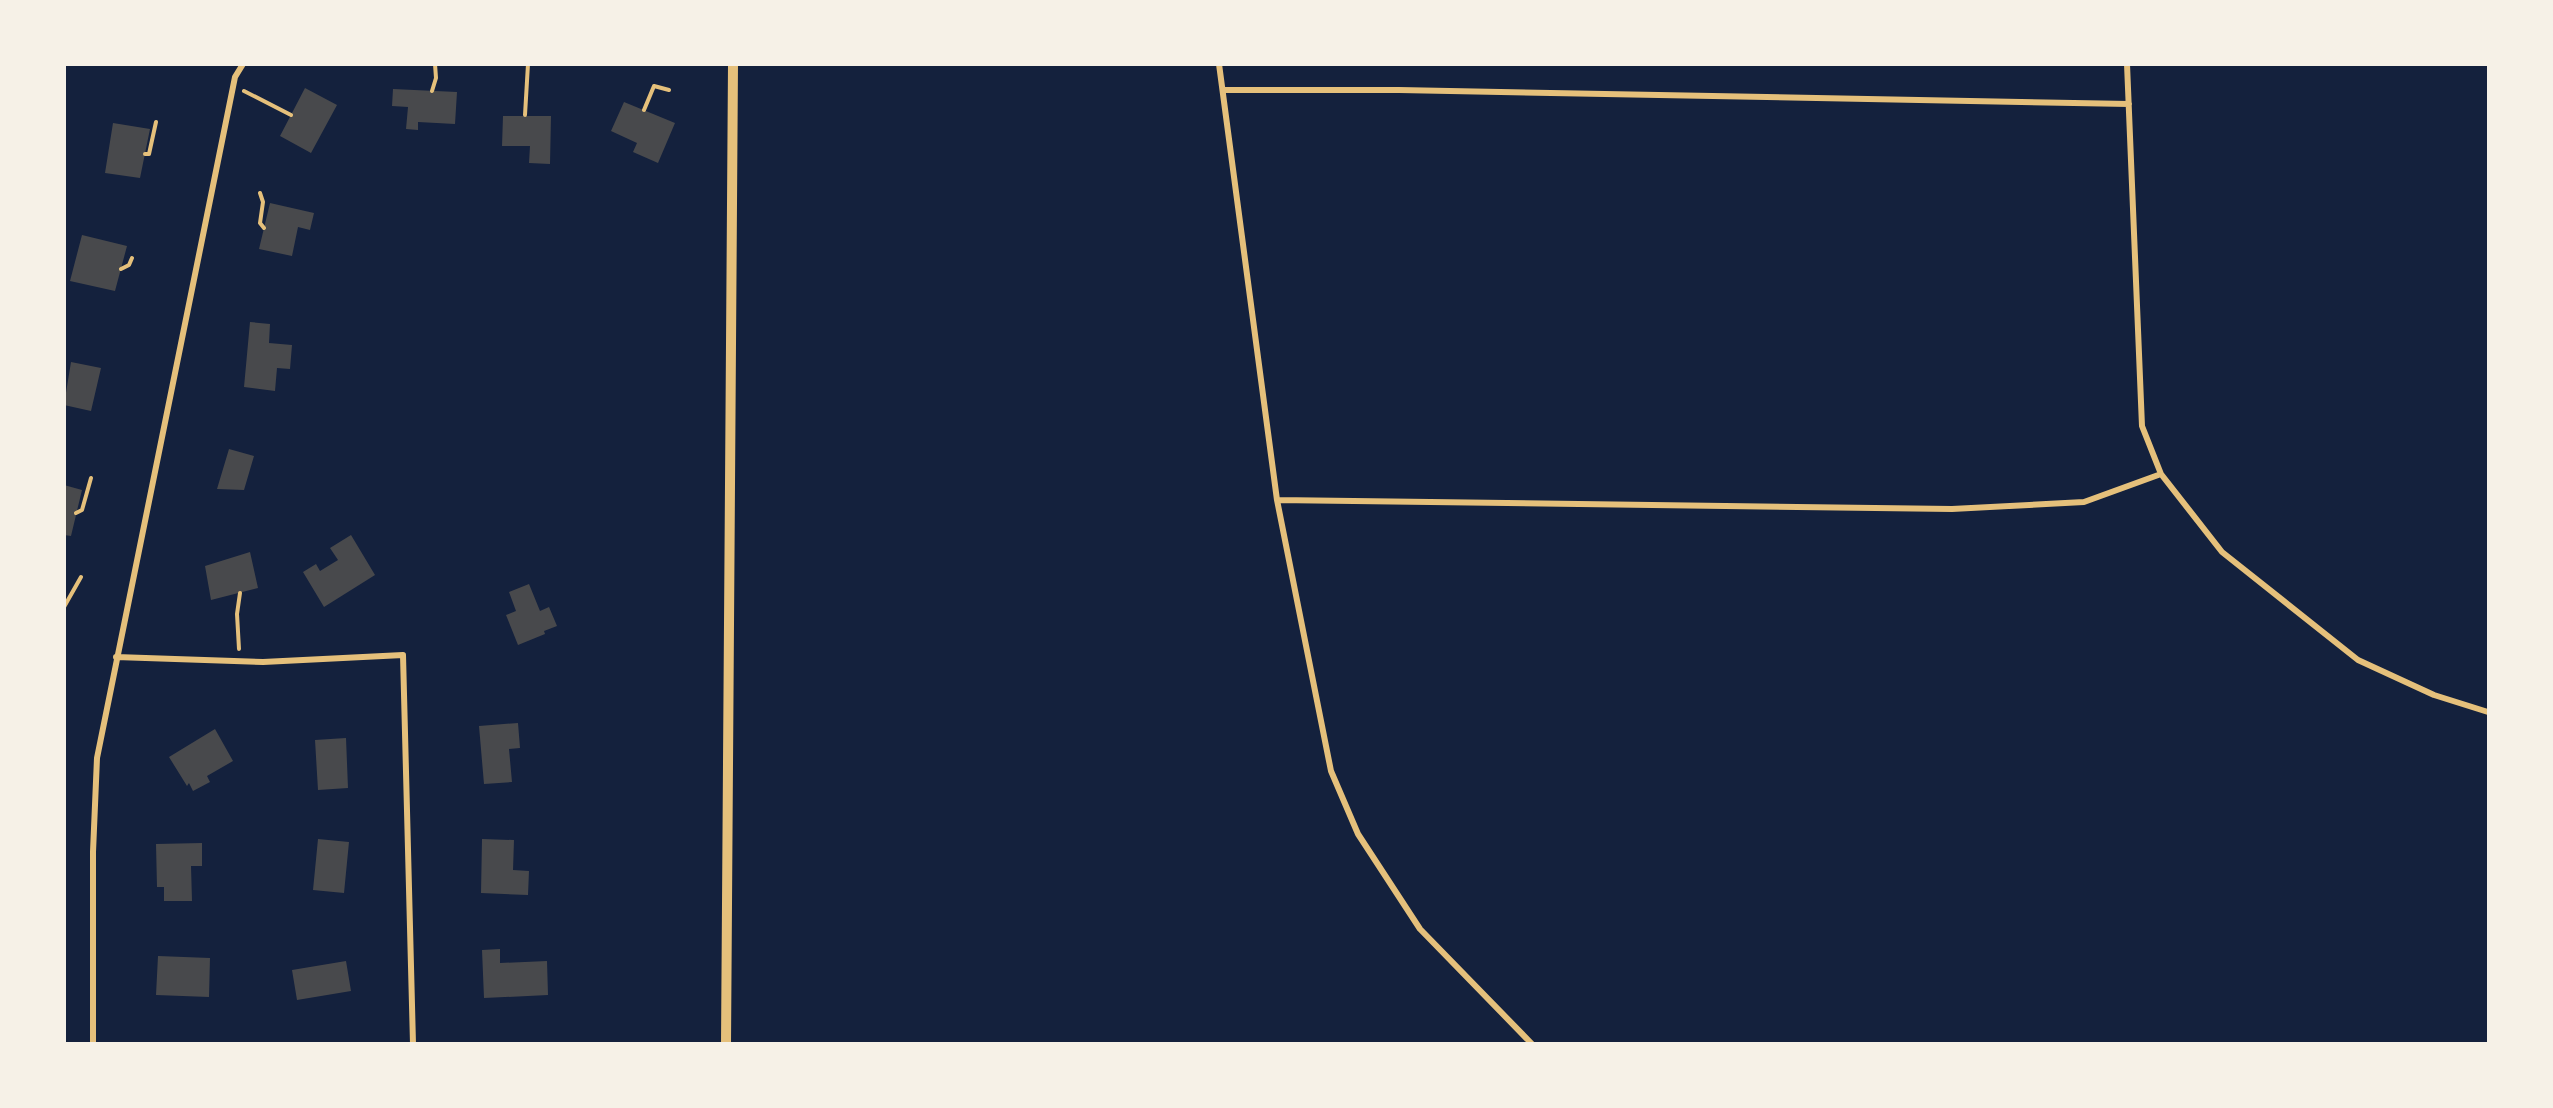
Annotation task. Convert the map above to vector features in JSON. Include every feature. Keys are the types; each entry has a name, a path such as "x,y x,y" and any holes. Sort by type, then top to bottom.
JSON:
{"street":[{"path":"93,1044 93,852 97,758 235,77 243,64"},
{"path":"726,1044 733,64"},
{"path":"1219,64 1277,500 1331,771 1358,834 1420,929 1532,1044"},
{"path":"2127,64 2142,426 2161,474 2222,552 2358,660 2434,695 2488,712"},
{"path":"1222,90 1399,90 2129,104"},
{"path":"1277,500 1952,509 2084,502 2161,474"},
{"path":"116,657 239,662 403,655 413,1044"}],"path":[{"path":"432,91 436,78 435,64"},
{"path":"525,116 528,64"},
{"path":"644,110 654,86 669,90"},
{"path":"233,87 260,97 291,115"},
{"path":"145,154 149,154 156,122"},
{"path":"260,193 263,202 260,223 264,228"},
{"path":"121,269 129,265 132,258"},
{"path":"76,513 81,510 92,478"},
{"path":"64,607 81,577"},
{"path":"239,662 237,614 240,593"}],"building":[{"path":"305,88 337,105 311,153 280,136"},
{"path":"393,89 457,92 455,124 418,122 418,130 406,129 408,107 392,106"},
{"path":"624,102 675,123 658,163 633,152 637,143 611,131"},
{"path":"503,116 551,116 550,164 529,163 530,146 502,146"},
{"path":"113,123 150,129 140,178 105,173"},
{"path":"270,203 314,213 310,230 298,227 292,256 259,249"},
{"path":"82,235 127,246 115,291 70,281"},
{"path":"250,322 270,324 269,343 292,345 290,369 277,368 275,391 244,387"},
{"path":"71,362 101,368 91,411 64,405"},
{"path":"229,449 254,456 244,490 217,489"},
{"path":"64,485 82,490 71,536 64,535"},
{"path":"351,535 375,575 324,607 303,572 316,564 320,571 338,560 330,548"},
{"path":"250,552 258,588 211,600 205,566"},
{"path":"529,584 540,611 549,607 557,626 544,631 545,634 518,645 506,615 516,611 509,592"},
{"path":"518,723 520,748 509,749 512,782 484,784 479,726"},
{"path":"215,729 233,761 207,776 210,782 193,791 189,783 187,786 169,757"},
{"path":"346,738 348,788 318,790 315,740"},
{"path":"318,839 349,842 344,893 313,890"},
{"path":"482,839 514,840 513,870 529,871 528,895 481,893"},
{"path":"202,843 202,866 191,866 192,901 164,901 164,887 157,887 156,844"},
{"path":"500,949 500,963 547,961 548,995 484,998 482,950"},
{"path":"158,956 210,958 209,997 156,995"},
{"path":"346,961 351,991 297,1000 292,970"}]}
